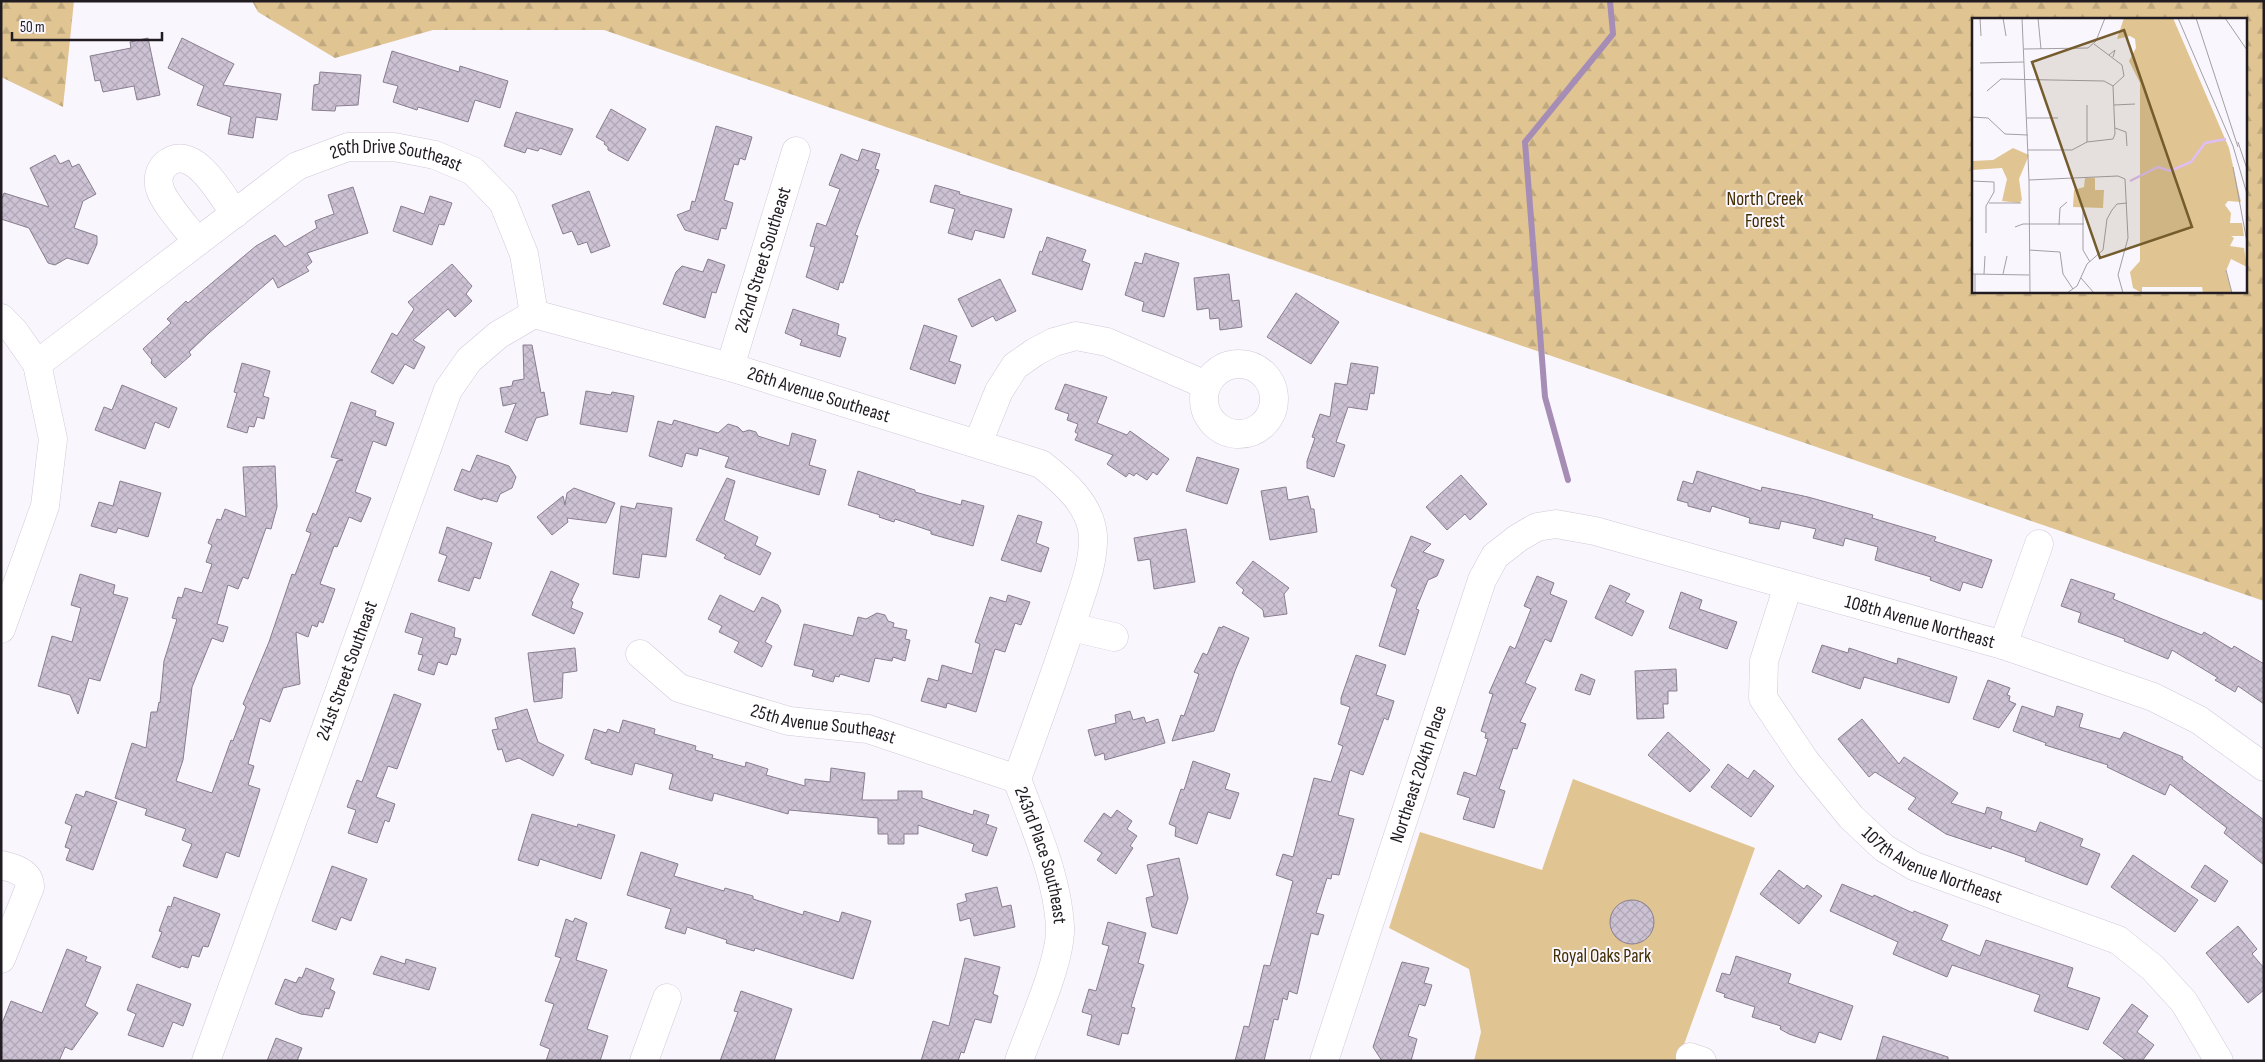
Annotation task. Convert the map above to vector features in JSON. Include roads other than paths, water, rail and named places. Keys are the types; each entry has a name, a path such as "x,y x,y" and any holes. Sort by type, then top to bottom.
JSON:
{"street":[{"name":"26th Drive Southeast","path":"37,364 298,166 348,147 394,147 435,155 473,171 503,202 524,254 534,314"},
{"name":"242nd Street Southeast","path":"730,367 796,151"},
{"path":"197,242 160,190 159,175 168,162 182,158 196,163 235,214"},
{"name":"26th Avenue Southeast","path":"534,314 730,367 1042,464 1066,484 1084,509"},
{"name":"241st Street Southeast","path":"206,1061 448,390 469,360 498,335 534,314"},
{"path":"1,318 14,331 37,364 53,439 53,454 45,506 1,629"},
{"path":"978,443 1000,391 1015,366 1054,342 1076,336 1107,342 1206,385"},
{"name":"243rd Place Southeast","path":"1019,1061 1054,964 1060,927 1052,876 1017,779 1054,679 1091,562 1093,535 1084,509"},
{"name":"108th Avenue Northeast","path":"1556,524 1595,531 2003,645 2153,697 2200,720 2264,767"},
{"name":"Northeast 204th Place","path":"1324,1061 1482,580 1495,556 1518,538 1537,527 1556,524"},
{"path":"2003,645 2039,544"},
{"name":"107th Avenue Northeast","path":"1788,586 1764,662 1763,698 1806,762 1852,817 1884,848 1914,866 2118,940 2153,968 2184,1002 2219,1061"},
{"path":"1071,626 1114,638"},
{"name":"25th Avenue Southeast","path":"640,654 679,688 789,721 868,729 1017,779"},
{"path":"1,865 24,874 30,882 30,887 1,960"},
{"path":"644,1061 666,998"}],"waterway":[{"path":"1568,480 1545,397 1525,142 1613,34 1610,1"}],"park label":[{"name":"North Creek Forest","path":"1765,210"},
{"name":"Royal Oaks Park","path":"1602,956"}]}
